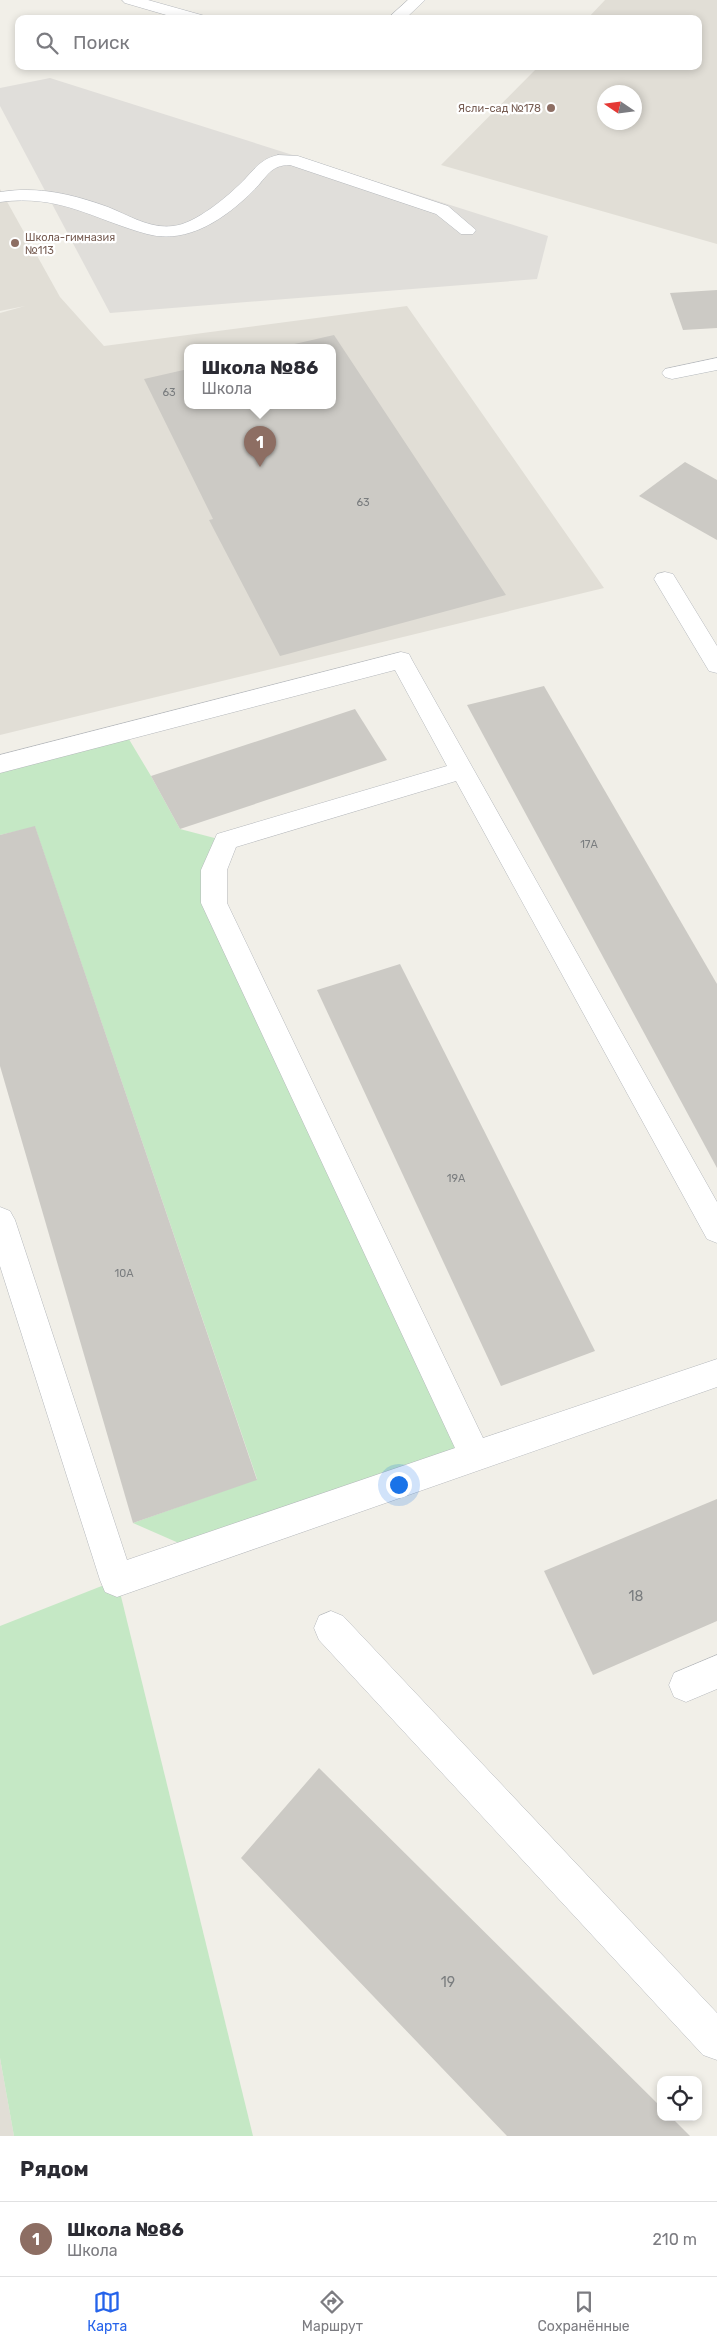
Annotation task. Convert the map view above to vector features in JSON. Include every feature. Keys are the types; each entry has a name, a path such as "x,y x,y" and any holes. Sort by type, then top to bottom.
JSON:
{"lane":[{"path":"130,0 184,15"},
{"path":"400,15 417,0"},
{"path":"0,197 21,193 44,195 68,200 114,215 152,231 179,231 191,227 215,212 247,187 269,163 286,160 442,210 467,230"},
{"path":"672,373 717,364"},
{"path":"665,579 717,665"},
{"path":"0,764 401,660 717,1230"},
{"path":"462,770 226,841 214,870 214,903 475,1454"},
{"path":"0,1220 117,1580 475,1454 717,1373"},
{"path":"331,1628 717,2041"},
{"path":"686,1685 717,1672"}],"shaded area":[{"name":"Ясли-сад №178","path":"605,0 717,0 717,244 441,165 535,70 702,70 702,15 591,15"},
{"path":"50,78 548,236 537,279 110,313 0,106 0,88"},
{"path":"0,189 60,297 104,346 407,306 604,588 0,735 0,313 25,306 0,311"},
{"path":"0,2058 14,2136 0,2136"}],"green space":[{"path":"124,731 180,829 226,841 214,903 475,1455 197,1551 133,1523 257,1479 35,827 0,835 0,763"},
{"path":"117,1580 253,2136 14,2136 0,2058 0,1626"}],"building":[{"path":"717,290 717,328 683,330 670,293"},
{"path":"334,335 506,595 280,656 209,520 213,519 144,379 184,370 184,409 336,409 336,344 295,344"},
{"path":"685,462 717,480 717,540 639,496"},
{"path":"544,686 717,984 717,1168 467,705"},
{"path":"355,709 387,760 180,829 151,776"},
{"path":"35,826 257,1480 133,1523 0,1066 0,835"},
{"path":"400,964 595,1351 501,1386 317,990"},
{"path":"717,1499 717,1621 593,1675 544,1571"},
{"path":"319,1768 657,2103 657,2121 675,2121 690,2136 507,2136 241,1858"}],"place":[{"name":"Ясли-сад №178","path":"551,108"},
{"name":"Школа-гимназия №113","path":"15,243"},
{"name":"Школа №86","path":"260,467"}]}
